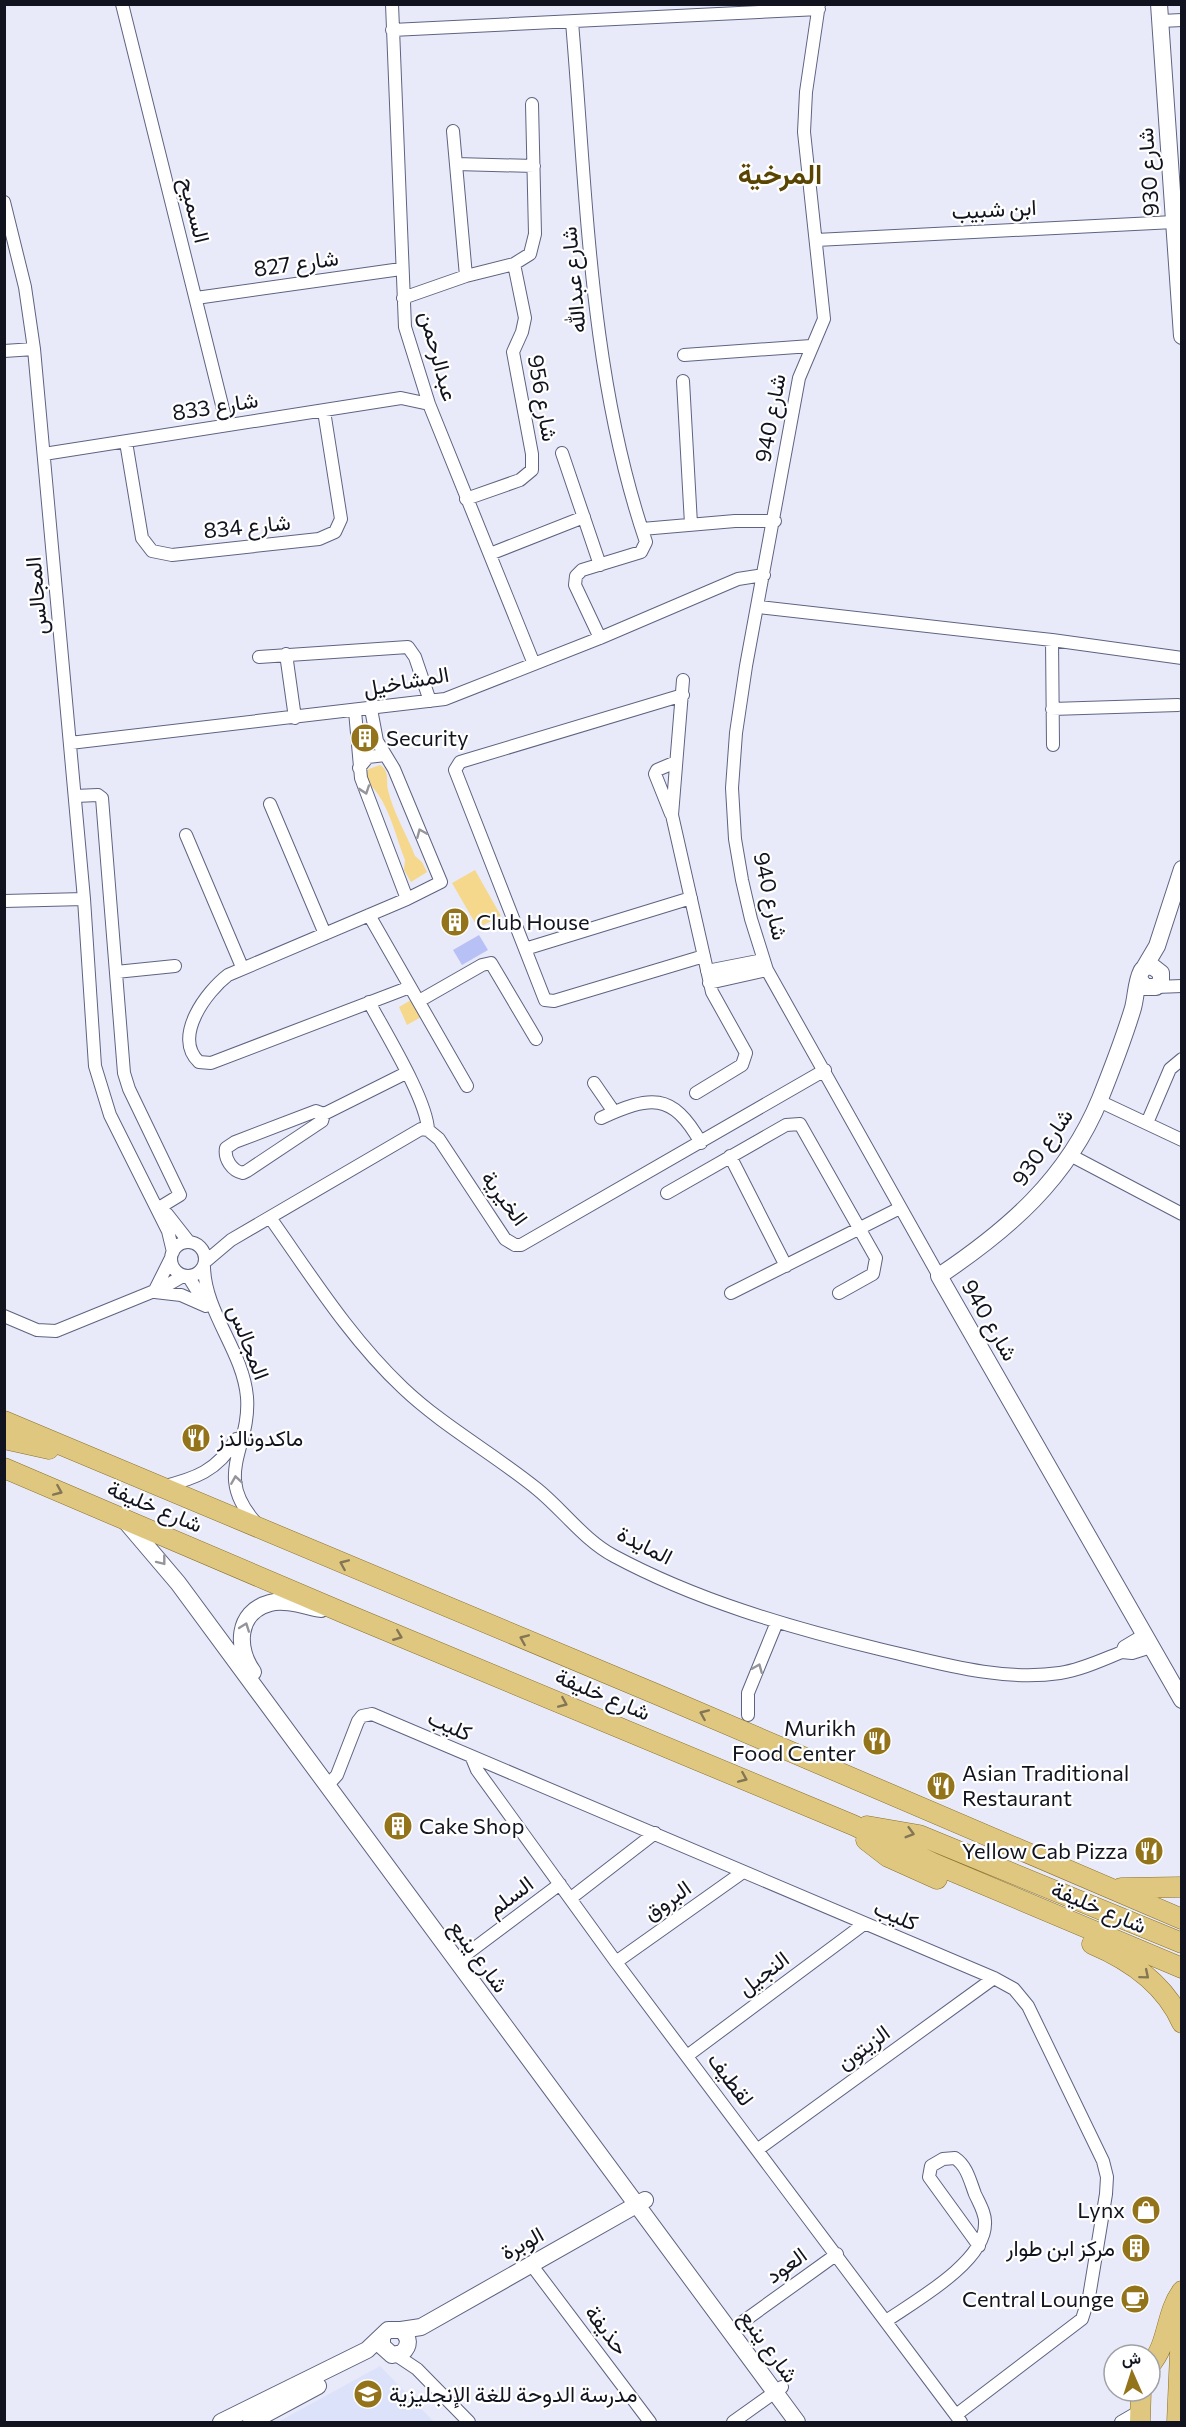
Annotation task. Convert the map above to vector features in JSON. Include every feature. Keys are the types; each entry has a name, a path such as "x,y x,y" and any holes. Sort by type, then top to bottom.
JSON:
{"main road":[{"name":"شارع خليفة","path":"4,1421 855,1778 1182,1919"},
{"path":"4,1439 81,1453"},
{"name":"شارع خليفة","path":"4,1468 344,1613 853,1825 935,1864 1182,1968"},
{"path":"748,1715 757,1726 855,1778"},
{"path":"853,1825 886,1827 919,1835 1182,1944"},
{"path":"853,1825 875,1848 903,1865 1128,1961 1160,1988 1182,2023"},
{"path":"1112,1888 1182,1887"},
{"path":"1162,2343 1171,2308 1182,2291"},
{"path":"1177,2422 1182,2307"}],"street":[{"name":"السميح","path":"122,4 227,425"},
{"name":"عبدالرحمن","path":"392,4 405,327 429,404 534,664"},
{"path":"392,30 572,22 724,9 819,7"},
{"name":"شارع 940","path":"819,7 806,92 804,132 824,319 811,346 800,378 741,700 732,788 736,849 751,919 765,965 900,1208 1182,1700"},
{"path":"1160,13 1182,20"},
{"name":"شارع 930","path":"1160,13 1182,336"},
{"name":"شارع عبدالله","path":"572,22 602,360 607,395 646,542 641,552 582,570 575,580 600,638"},
{"path":"403,298 466,276 514,264 530,254 534,243 532,104"},
{"path":"453,131 466,276"},
{"path":"456,164 534,166"},
{"name":"المجالس","path":"4,202 25,287 34,349 92,989 94,1052 102,1095 168,1231 172,1255"},
{"name":"ابن شبيب","path":"816,240 1174,222"},
{"name":"شارع 956","path":"466,499 520,480 532,470 532,454 513,352 522,332 525,318 514,264"},
{"name":"شارع 827","path":"196,298 401,269"},
{"path":"684,355 811,346"},
{"path":"4,351 34,349"},
{"name":"شارع 833","path":"391,399 408,390 419,377"},
{"path":"683,381 691,524"},
{"name":"شارع 833","path":"44,454 391,399 411,398 429,404"},
{"name":"شارع 834","path":"126,442 142,538 152,551 172,555 319,539 335,532 341,519 324,411"},
{"path":"562,453 600,565"},
{"path":"490,554 584,517"},
{"path":"642,529 691,524 775,521"},
{"name":"المشاخيل","path":"70,743 430,702 460,694 738,579 764,574"},
{"path":"759,607 1052,640 1182,658"},
{"path":"1052,640 1053,745"},
{"path":"259,657 408,647 415,657 430,702"},
{"path":"286,654 295,718"},
{"path":"672,815 683,680"},
{"path":"683,695 456,765 456,775 542,998 549,1001 704,956"},
{"path":"1052,709 1178,705"},
{"path":"371,709 374,730 394,769 441,882 326,934 242,967 217,983 200,1004 192,1023 190,1037 192,1052 199,1062 212,1063 410,987"},
{"path":"355,711 359,768 364,788 407,899"},
{"path":"359,768 368,757 386,755"},
{"path":"676,762 657,770 655,774 672,815 708,977 716,1002 743,1046 746,1060 696,1093"},
{"path":"75,796 98,795 102,798 126,1082 180,1194 178,1198 162,1206"},
{"path":"270,804 326,934"},
{"path":"186,835 242,967"},
{"name":"شارع 930","path":"939,1276 996,1237 1019,1217 1070,1155 1100,1101 1133,1007 1152,977 1157,946 1178,898 1182,869"},
{"path":"525,949 692,898"},
{"path":"4,901 84,899"},
{"path":"369,915 467,1086"},
{"path":"419,1000 482,965 491,963 536,1040"},
{"path":"708,977 765,965"},
{"path":"116,972 175,966"},
{"path":"1152,977 1182,986"},
{"name":"المجالس","path":"92,989 96,998 102,1065 109,1092 162,1206 193,1244"},
{"path":"4,1316 37,1330 56,1331 154,1292 186,1276 194,1275 231,1240 415,1131 429,1130 427,1117 369,1002"},
{"path":"1147,1123 1170,1069 1182,1059"},
{"name":"الخيرية","path":"429,1130 439,1139 505,1239 515,1245 526,1243 825,1070"},
{"path":"324,1114 316,1111 235,1142 226,1148 226,1157 234,1170 243,1173 248,1171 322,1121 324,1114 405,1073"},
{"path":"594,1083 614,1112"},
{"path":"601,1118 633,1104 651,1101 681,1113 701,1143"},
{"path":"1100,1101 1180,1138"},
{"path":"667,1193 789,1123 800,1124 876,1258 875,1270 839,1293"},
{"path":"1070,1155 1182,1214"},
{"path":"730,1156 786,1266"},
{"path":"731,1293 900,1208"},
{"name":"المايدة","path":"271,1218 347,1327 384,1369 426,1408 535,1487 611,1554 658,1576 777,1622 901,1654 1010,1675 1062,1673 1122,1652 1124,1647 1148,1641"},
{"path":"154,1292 179,1245 231,1240"},
{"path":"193,1244 204,1252 204,1264"},
{"path":"172,1255 174,1269 186,1276"},
{"name":"المجالس","path":"204,1264 207,1293 246,1388 246,1424 235,1461 234,1479 241,1502 263,1531"},
{"name":"المجالس","path":"160,1487 194,1479 215,1467 232,1445 241,1422 236,1378 198,1289 186,1276"},
{"path":"154,1292 181,1296 206,1306"},
{"name":"شارع ينبع","path":"123,1518 162,1561 267,1699 641,2202 778,2389 798,2422"},
{"name":"شارع ينبع","path":"267,1699 243,1654 242,1630 248,1618 270,1603 293,1604 344,1613"},
{"path":"748,1715 748,1693 777,1622"},
{"name":"كليب","path":"330,1784 358,1721 367,1714 377,1715 472,1758 656,1833 742,1872 994,1978 1014,1989 1028,2006 1103,2161 1107,2185 1088,2304 1082,2319 958,2419"},
{"name":"لقطيف","path":"472,1758 477,1770 616,1962 837,2254 958,2419"},
{"name":"السلم","path":"571,1898 656,1833"},
{"name":"البروق","path":"616,1962 742,1872"},
{"name":"السلم","path":"460,1959 561,1884"},
{"name":"النجيل","path":"687,2056 864,1924"},
{"name":"شارع ينبع","path":"460,1959 621,2185 641,2202"},
{"name":"الزيتون","path":"757,2150 994,1978"},
{"path":"886,2321 966,2263 979,2246 985,2220 966,2169 956,2158 943,2159 931,2166 929,2177 979,2246"},
{"path":"614,2217 620,2201 621,2185"},
{"name":"الوبرة","path":"250,2422 400,2346 421,2326 641,2202"},
{"name":"العود","path":"734,2329 837,2254"},
{"name":"حذيفة","path":"530,2263 650,2422"},
{"path":"220,2422 367,2350 388,2330 417,2370 469,2422"},
{"path":"732,2422 778,2389"},
{"name":"شارع ينبع","path":"778,2389 808,2422"},
{"path":"1121,2422 1140,2417"}],"shaded area":[{"path":"380,765 386,773 390,798 415,856 422,862 427,872 411,882 404,870 405,860 387,810 366,778 366,770"},
{"path":"475,870 501,916 478,928 452,883"},
{"path":"411,1000 423,1016 407,1025 399,1007"},
{"name":"مدرسة الدوحة للغة الإنجليزية","path":"380,2366 434,2422 278,2422"}],"water":[{"path":"479,935 488,950 462,965 453,950"}],"place":[{"name":"Security","path":"365,738"},
{"name":"Club House","path":"455,922"},
{"name":"ماكدونالدز","path":"196,1438"},
{"name":"Murikh Food Center","path":"877,1741"},
{"name":"Asian Traditional Restaurant","path":"941,1786"},
{"name":"Cake Shop","path":"398,1826"},
{"name":"Yellow Cab Pizza","path":"1149,1851"},
{"name":"Lynx","path":"1146,2210"},
{"name":"مركز ابن طوار","path":"1136,2248"},
{"name":"Central Lounge","path":"1135,2299"},
{"name":"مدرسة الدوحة للغة الإنجليزية","path":"368,2394"}],"district":[{"name":"المرخية","path":"780,174"}]}
